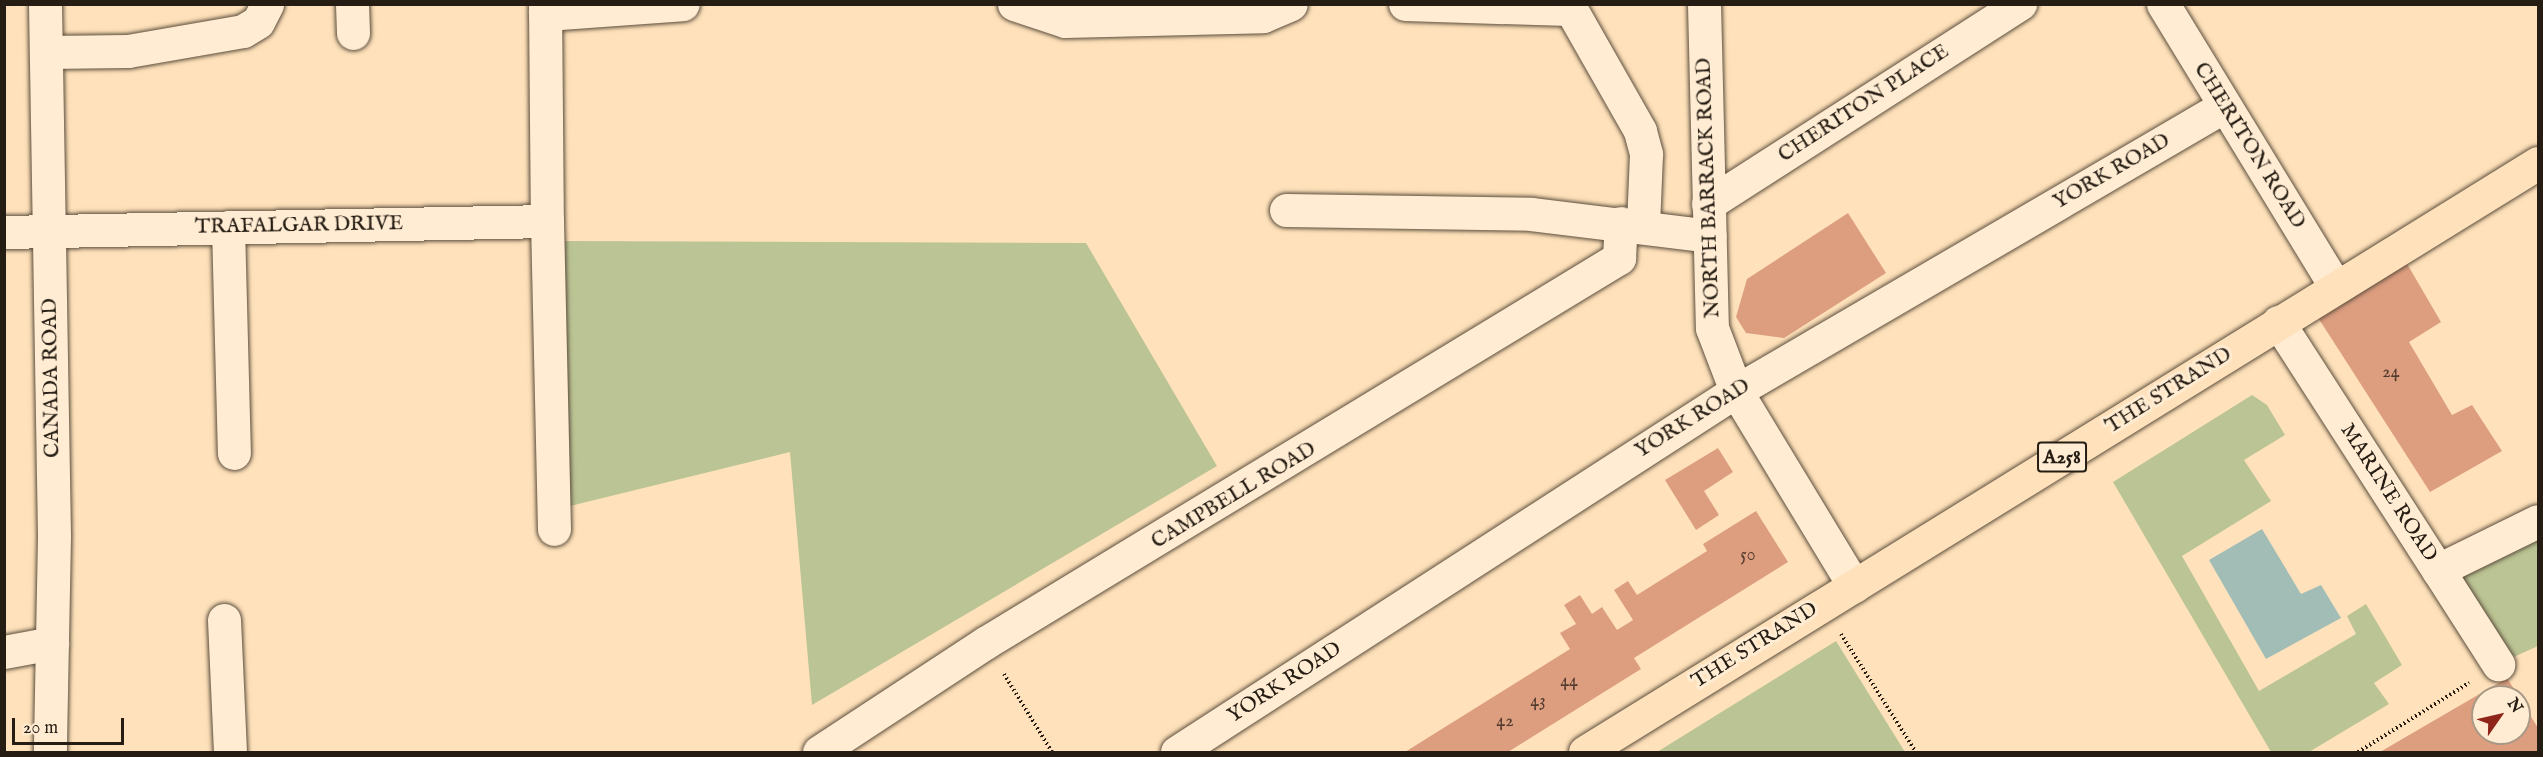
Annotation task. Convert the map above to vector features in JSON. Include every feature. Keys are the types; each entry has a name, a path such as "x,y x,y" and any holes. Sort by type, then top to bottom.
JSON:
{"main road":[{"name":"THE STRAND","path":"1585,753 2538,163"}],"street":[{"name":"CANADA ROAD","path":"45,4 50,232 52,643 50,753"},
{"path":"47,52 128,51 243,31 267,12 267,4"},
{"path":"554,529 545,9 683,4"},
{"path":"1014,4 1065,21 1263,16 1291,4"},
{"path":"1405,4 1568,7 1640,130 1646,154 1632,224"},
{"name":"NORTH BARRACK ROAD","path":"1704,4 1712,328 1736,391 1854,586"},
{"name":"CHERITON PLACE","path":"1708,204 2020,4"},
{"name":"CHERITON ROAD","path":"2163,4 2223,107 2336,287"},
{"name":"YORK ROAD","path":"1177,753 1736,391 2223,107"},
{"path":"1286,210 1531,214 1632,224 1710,236"},
{"name":"TRAFALGAR DRIVE","path":"4,232 547,221"},
{"name":"CAMPBELL ROAD","path":"825,752 985,643 1619,258 1632,224"},
{"path":"228,227 234,453"},
{"name":"MARINE ROAD","path":"2278,322 2438,570 2538,521"},
{"path":"2438,570 2498,664"},
{"path":"224,620 230,753"},
{"path":"4,652 52,643"}],"path":[{"path":"1823,604 1916,753"},
{"path":"985,643 1052,753"},
{"path":"2358,753 2498,664"}],"green space":[{"path":"565,241 1086,243 1217,466 812,705 790,452 566,507"},
{"path":"2252,395 2267,405 2285,435 2244,460 2271,501 2182,556 2259,691 2356,634 2347,616 2366,604 2402,665 2374,683 2389,704 2309,752 2271,752 2113,482"},
{"path":"2538,521 2538,646 2498,664 2438,571"},
{"path":"1836,641 1905,752 1657,752"}],"water":[{"path":"2262,529 2301,594 2321,585 2341,618 2266,659 2209,560"}],"building":[{"path":"1848,213 1886,273 1784,338 1746,333 1736,317 1747,279"},
{"path":"2406,262 2441,322 2409,342 2452,415 2472,405 2502,451 2430,492 2317,316"},
{"path":"1718,448 1733,472 1704,491 1719,515 1696,530 1665,480"},
{"path":"1756,511 1788,562 1634,658 1641,669 1508,752 1405,752 1570,649 1560,633 1576,624 1564,605 1580,595 1592,614 1602,607 1617,630 1633,620 1614,590 1628,581 1637,595 1707,551 1703,544"},
{"path":"2507,678 2511,685 2495,685"},
{"path":"2471,699 2471,745 2531,745 2531,717 2538,728 2538,752 2380,752"}]}
